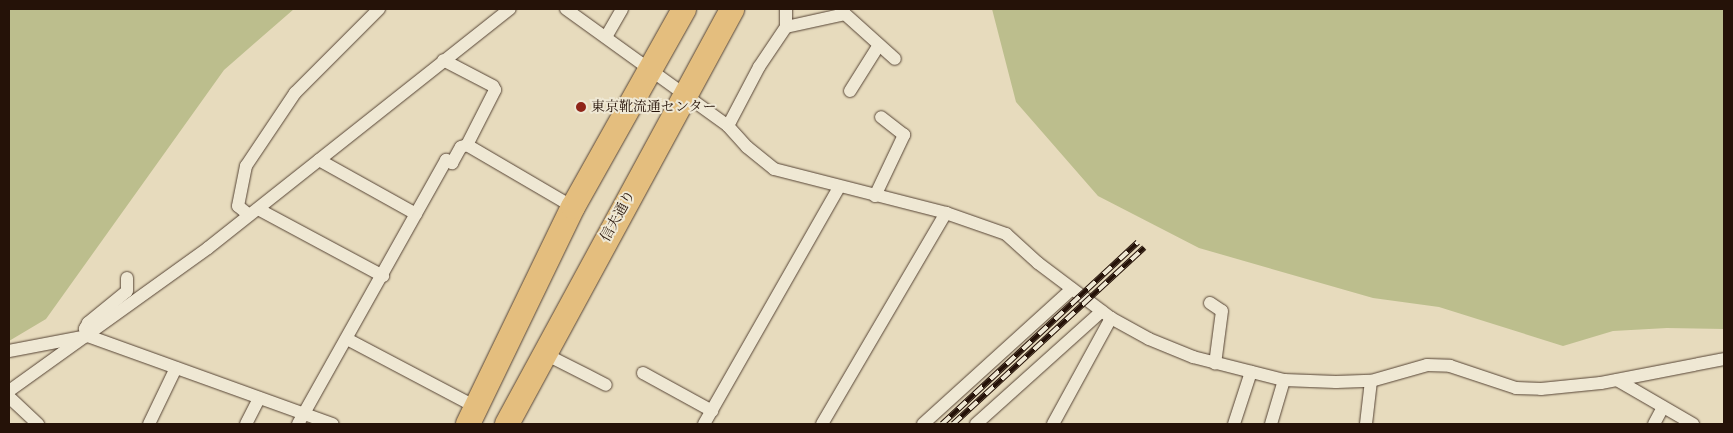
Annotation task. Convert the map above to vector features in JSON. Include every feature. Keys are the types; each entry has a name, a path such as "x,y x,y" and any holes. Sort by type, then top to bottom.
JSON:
{"highway":[{"path":"472,416 573,207 684,9"},
{"name":"信夫通り","path":"507,424 732,9"}],"street":[{"path":"379,9 295,93 250,160 238,206 254,212 383,276"},
{"path":"9,391 88,336 254,212 443,60 510,9"},
{"path":"566,9 728,126 747,147 774,169 946,213 1006,234 1072,289 1107,314 1149,339 1215,364 1284,380 1371,381 1427,365 1459,368 1516,388 1568,389 1724,359"},
{"path":"606,37 622,9"},
{"path":"728,126 786,26 786,9"},
{"path":"786,26 845,14 895,59"},
{"path":"850,91 879,44"},
{"path":"301,419 383,276 446,160 452,164 461,147 467,145 495,90 493,86 443,60"},
{"path":"875,196 904,135 881,117"},
{"path":"467,145 573,207"},
{"path":"319,160 416,214"},
{"path":"704,424 839,187"},
{"path":"822,424 946,213"},
{"path":"88,336 85,329 88,323 127,291 127,278"},
{"path":"923,424 1072,289"},
{"path":"1210,303 1222,311 1215,364"},
{"path":"976,424 1107,314"},
{"path":"1052,424 1107,314"},
{"path":"9,351 88,336 259,398 301,419 333,424"},
{"path":"347,339 472,416"},
{"path":"545,354 606,385"},
{"path":"149,424 176,368"},
{"path":"1234,424 1251,372"},
{"path":"643,373 712,411"},
{"path":"1271,424 1284,380"},
{"path":"1617,380 1693,424"},
{"path":"1366,424 1371,381"},
{"path":"9,396 38,424"},
{"path":"246,424 259,398"},
{"path":"1654,424 1663,408"}],"green space":[{"path":"9,9 294,9 224,70 46,319 9,341"},
{"path":"992,9 1724,9 1724,329 1667,328 1613,331 1563,346 1439,307 1373,298 1199,248 1098,196 1016,102"}],"railway":[{"path":"942,424 1138,242"},
{"path":"953,424 1144,248"}],"place":[{"name":"東京靴流通センター","path":"581,107"}]}
